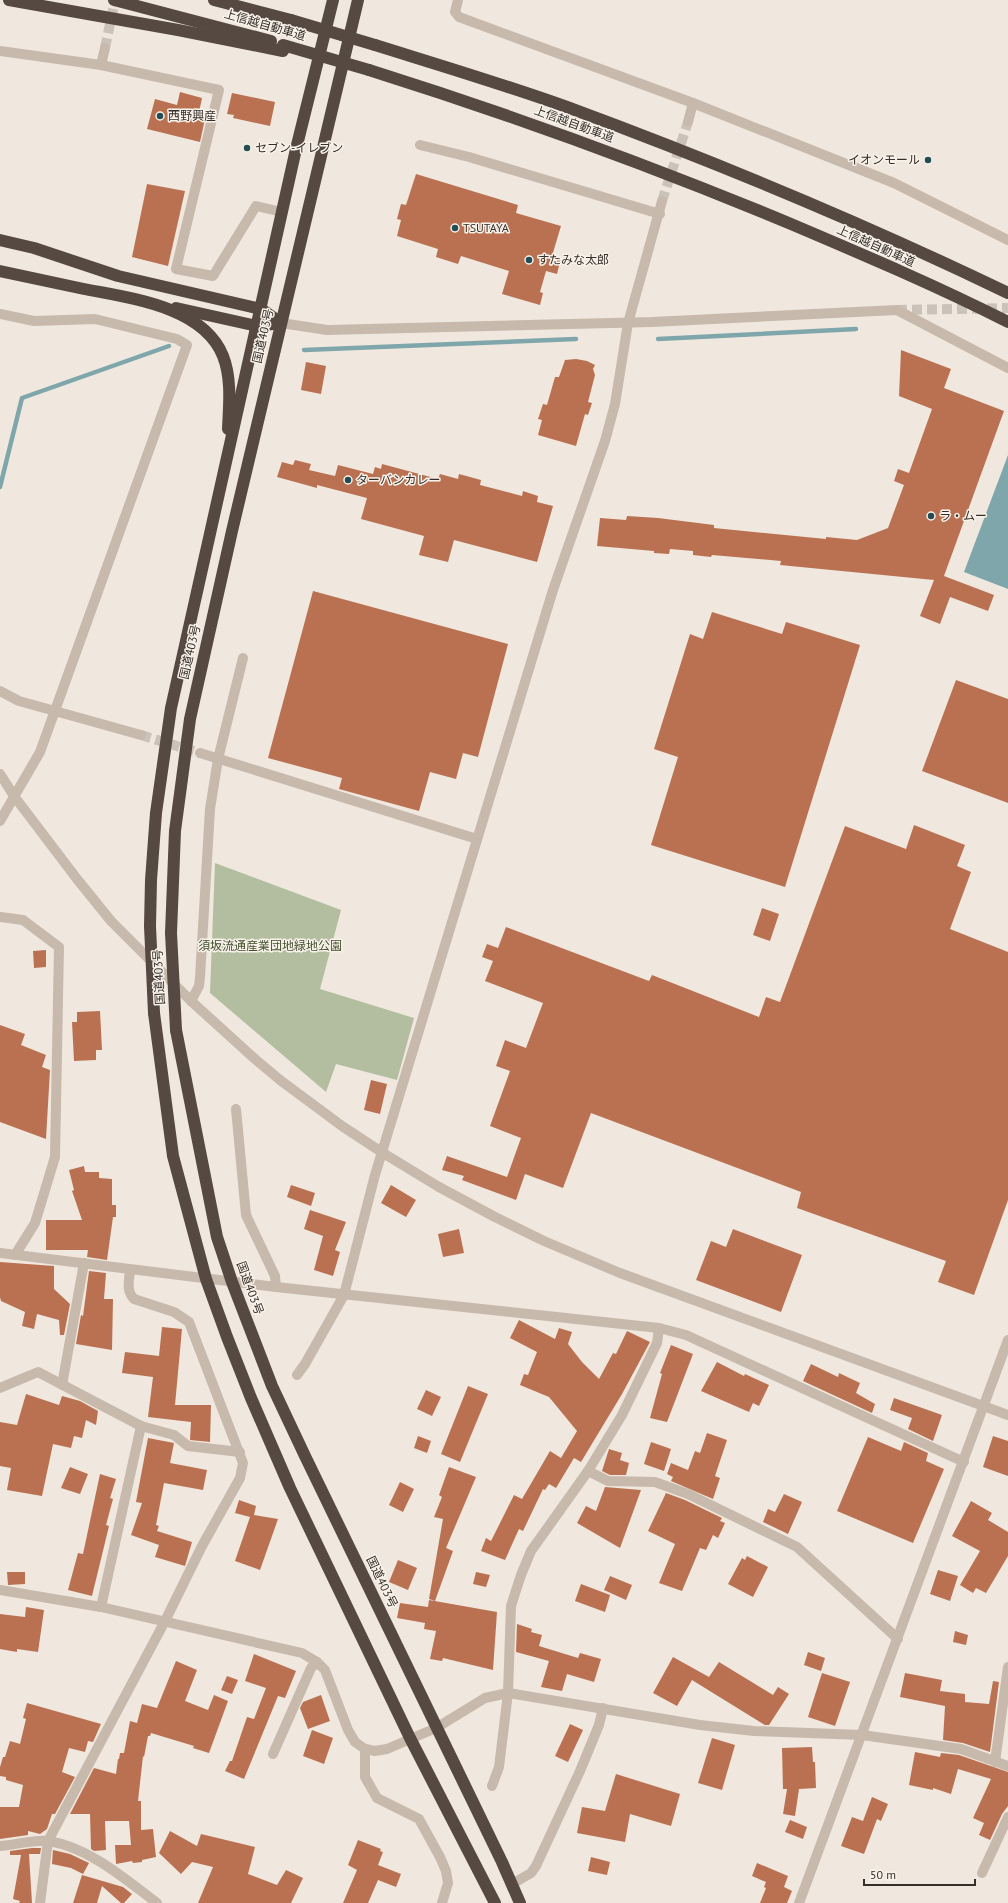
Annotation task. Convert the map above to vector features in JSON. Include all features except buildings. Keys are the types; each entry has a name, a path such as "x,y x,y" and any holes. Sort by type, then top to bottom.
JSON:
{"highway":[{"path":"9,0 283,48"},
{"name":"上信越自動車道","path":"114,0 283,48 369,70 471,102 651,168 833,242 1008,322"},
{"name":"上信越自動車道","path":"214,0 291,20 375,45 566,107 660,143 850,222 1008,293"},
{"name":"国道403号","path":"333,0 282,212 171,708 156,813 151,880 150,926 154,1013 173,1156 206,1279 251,1398 290,1488 410,1738 495,1903"},
{"name":"国道403号","path":"358,0 232,531 190,719 175,832 171,934 176,1030 217,1237 232,1282 276,1393 520,1903"},
{"path":"0,240 34,248 118,276 261,309 281,323"},
{"path":"0,271 257,326 281,323"},
{"path":"150,302 192,321 216,343 223,356 229,386 226,466"}],"street":[{"path":"458,0 455,12 459,17 693,104 894,183 1008,240"},
{"path":"101,64 104,48"},
{"path":"0,51 101,64 219,90 176,269 213,276 256,206 282,212"},
{"path":"688,122 693,104"},
{"path":"420,145 469,157 660,214"},
{"path":"297,1374 305,1364 344,1295 352,1272 364,1216 477,839 553,590 605,441 615,404 628,323 660,214 662,201"},
{"path":"281,323 327,330 628,323 897,310 1008,368"},
{"path":"0,314 34,321 94,319 177,339 187,345 40,752 0,821"},
{"path":"191,1001 198,986 200,977 210,809 218,759 243,658"},
{"path":"0,691 19,701 141,736"},
{"path":"200,753 477,839"},
{"path":"0,774 14,796 111,921 191,1001 254,1059 280,1080 342,1126 383,1153 439,1187 544,1241 620,1273 1008,1415"},
{"path":"0,917 22,920 59,947 55,1157 35,1223 15,1255"},
{"path":"236,1109 246,1215 275,1276 276,1287"},
{"path":"0,1253 344,1295 660,1328 686,1335 964,1462"},
{"path":"62,1385 84,1263"},
{"path":"40,1903 48,1841 165,1621 202,1546 240,1478 243,1463 189,1322 174,1312 134,1299 130,1294 129,1288 130,1270"},
{"path":"492,1786 499,1767 508,1693 511,1606 521,1575 530,1551 588,1471 622,1415 656,1342 660,1328"},
{"path":"799,1903 964,1462 1008,1340"},
{"path":"0,1388 38,1372 141,1426 174,1435 188,1446 240,1452"},
{"path":"101,1606 141,1426"},
{"path":"588,1471 608,1480 655,1482 681,1492 797,1547 898,1639"},
{"path":"0,1590 101,1606 302,1653 317,1662 325,1670 331,1682 348,1730 355,1742 365,1749 375,1751 387,1749 436,1728 485,1698 508,1693 700,1725 754,1731 862,1735 961,1749 1008,1766"},
{"path":"273,1754 311,1668 317,1662"},
{"path":"995,1762 1008,1667"},
{"path":"512,1884 531,1873 536,1866 599,1725 603,1708"},
{"path":"365,1749 365,1777 377,1798 419,1819 440,1857 446,1871 448,1883 442,1903"},
{"path":"982,1873 1008,1817"},
{"path":"0,1846 48,1841 71,1848 106,1866 157,1903"}],"green space":[{"name":"須坂流通産業団地緑地公園","path":"215,863 341,910 320,989 414,1018 397,1080 336,1064 326,1092 210,993"}],"water":[{"path":"1008,455 1008,589 964,572"}],"waterway":[{"path":"658,339 856,329"},
{"path":"304,350 576,339"},
{"path":"0,487 22,398 169,346"}],"tunnel":[{"path":"105,48 115,0"},
{"path":"662,201 688,122"},
{"path":"897,310 1008,308"},
{"path":"141,735 200,753"}],"place":[{"name":"西野興産","path":"160,116"},
{"name":"セブン-イレブン","path":"247,148"},
{"name":"イオンモール","path":"928,160"},
{"name":"TSUTAYA","path":"455,228"},
{"name":"すたみな太郎","path":"529,260"},
{"name":"ターバンカレー","path":"348,480"},
{"name":"ラ・ムー","path":"931,516"}]}
